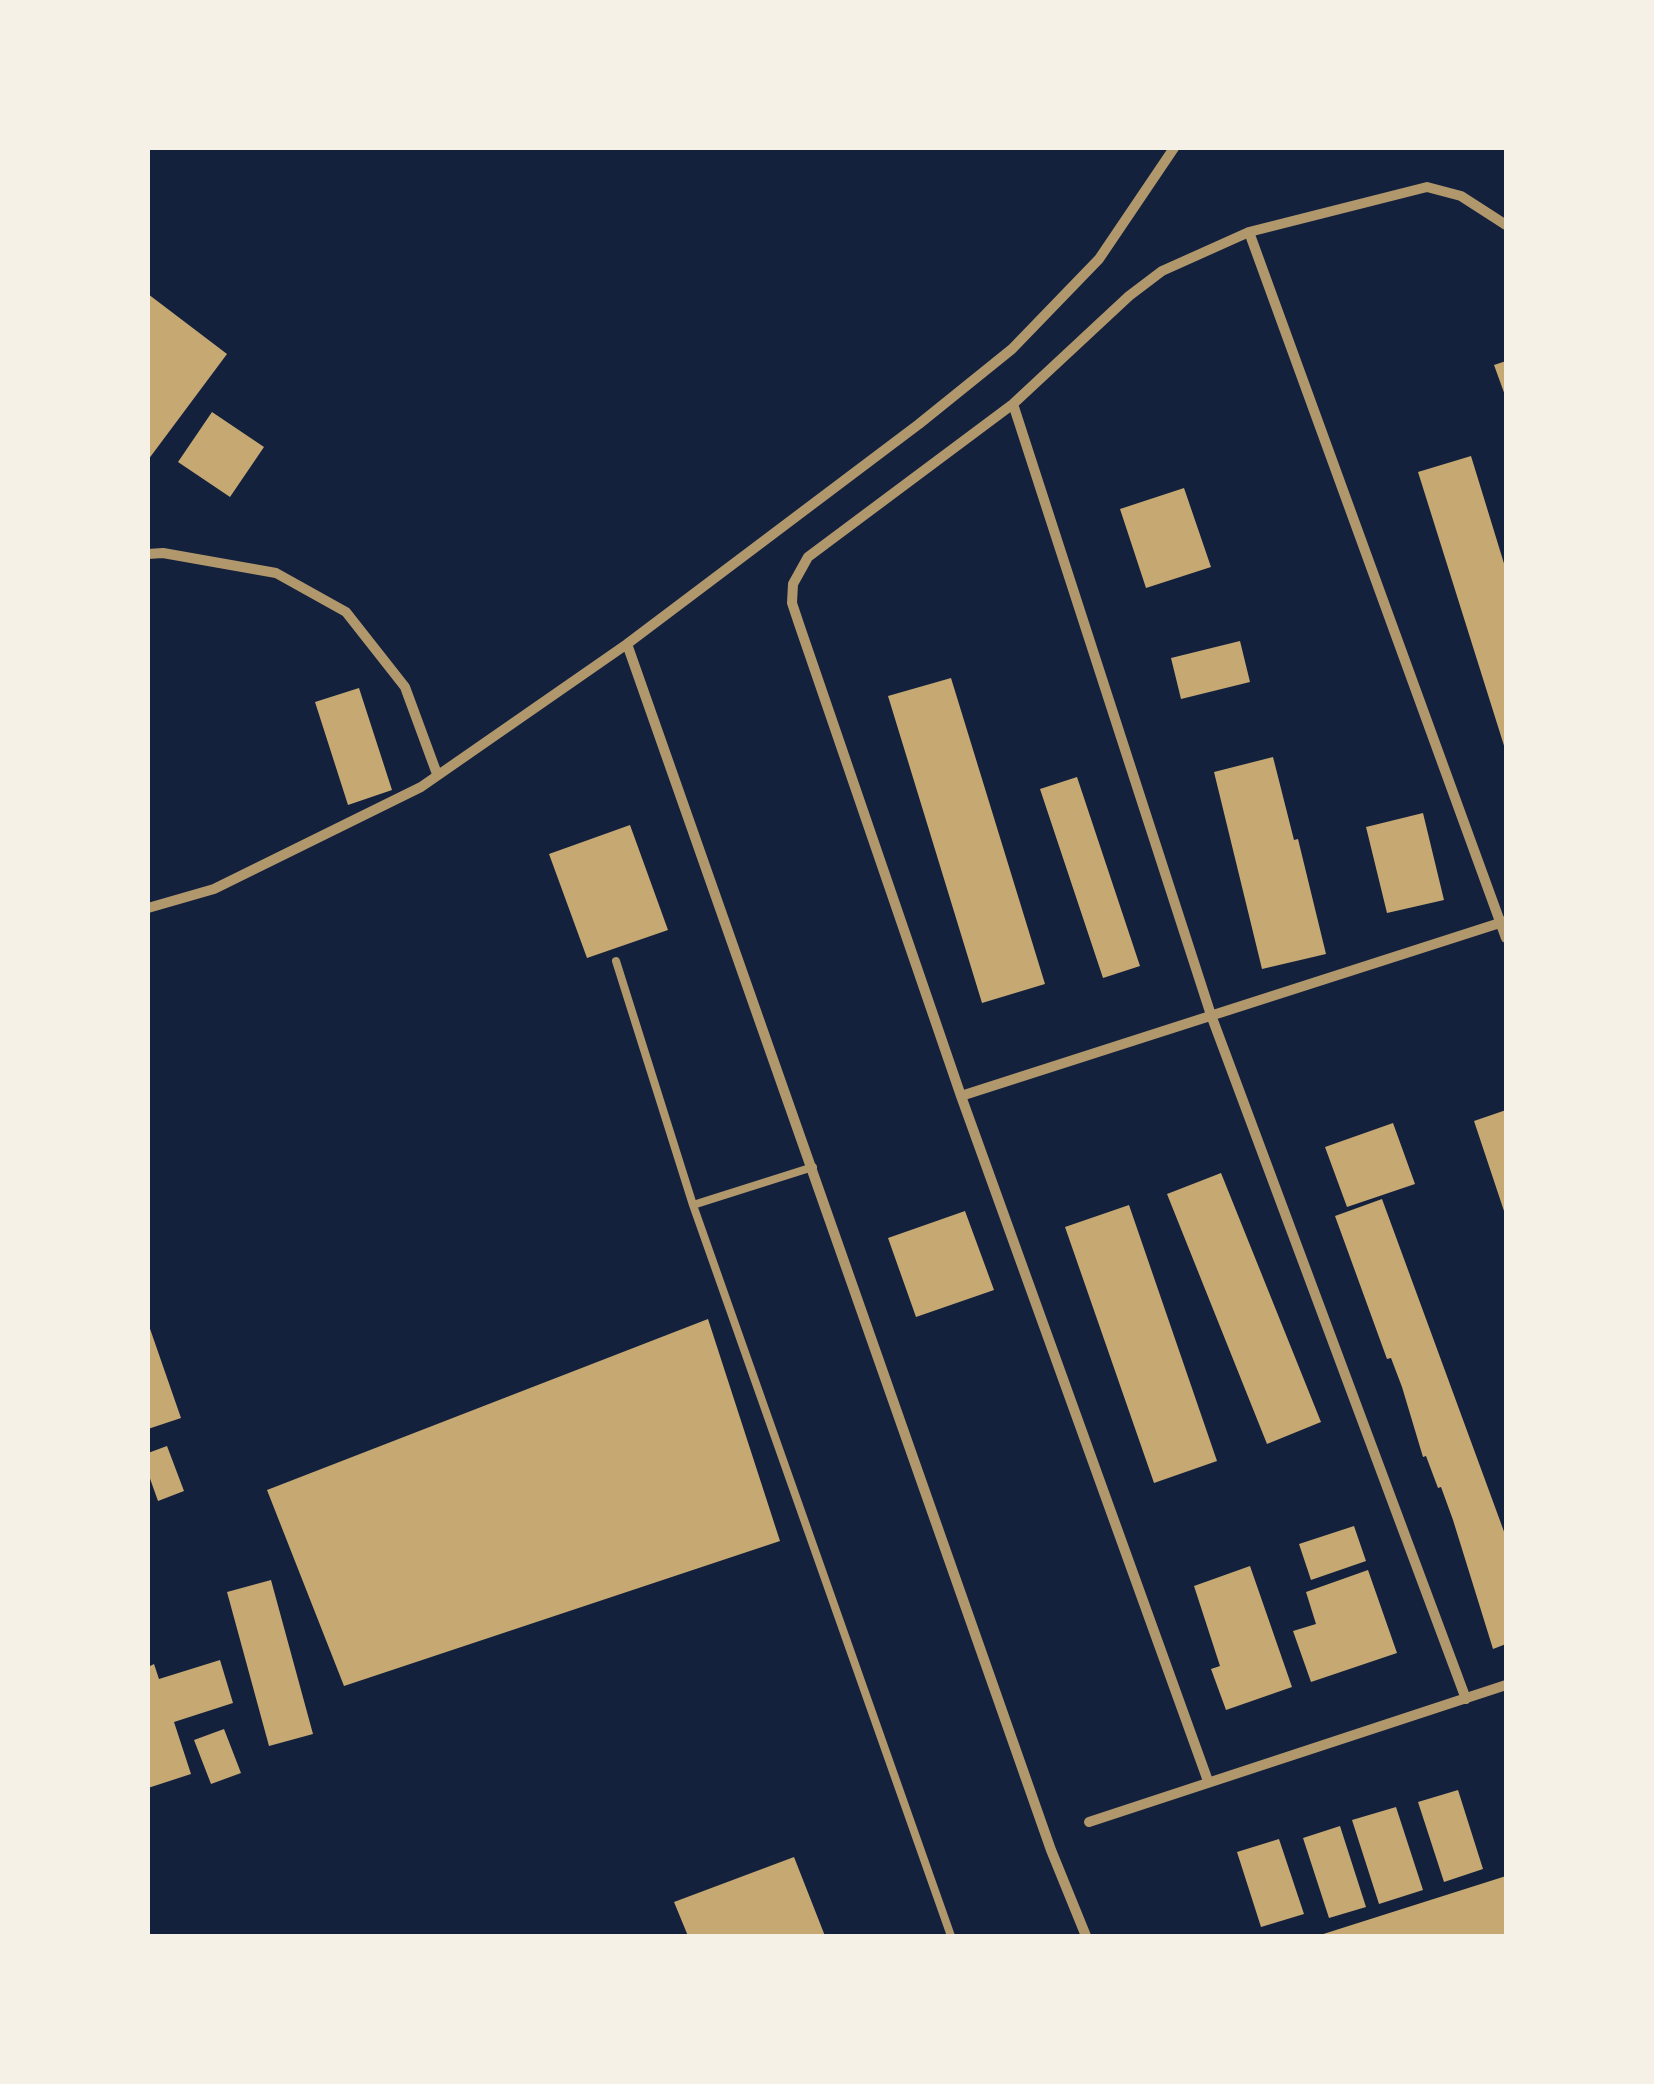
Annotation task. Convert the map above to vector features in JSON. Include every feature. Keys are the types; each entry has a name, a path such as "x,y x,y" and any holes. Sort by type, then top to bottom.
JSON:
{"street":[{"path":"148,908 214,889 421,787 627,644 920,424 1012,349 1100,259 1174,148"},
{"path":"1208,1781 961,1096 792,603 794,584 808,557 1013,404 1129,296 1162,271 1249,232 1427,187 1462,196 1506,224"},
{"path":"1249,232 1504,922 1506,938"},
{"path":"1013,404 1211,1014 1466,1699"},
{"path":"148,554 276,573 346,612 405,687 437,774"},
{"path":"627,644 1045,1832 1086,1936"},
{"path":"961,1096 1504,922"},
{"path":"1090,1822 1506,1685"}],"lane":[{"path":"616,962 692,1205 952,1936"},
{"path":"692,1205 813,1167"}],"building":[{"path":"148,294 227,354 148,460"},
{"path":"1506,361 1506,398 1494,365"},
{"path":"212,412 264,447 230,497 178,462"},
{"path":"1471,456 1506,570 1506,752 1418,472"},
{"path":"1184,488 1211,567 1146,588 1120,509"},
{"path":"1240,641 1250,682 1181,699 1171,658"},
{"path":"951,678 1045,984 982,1003 888,696"},
{"path":"359,688 392,790 348,805 315,702"},
{"path":"1273,757 1326,954 1262,969 1214,772"},
{"path":"1077,777 1140,966 1103,978 1040,789"},
{"path":"1423,813 1444,900 1387,913 1366,827"},
{"path":"630,825 668,930 587,958 549,854"},
{"path":"1506,1110 1506,1217 1474,1121"},
{"path":"1393,1123 1415,1184 1347,1207 1325,1147"},
{"path":"1221,1173 1321,1422 1267,1444 1167,1194"},
{"path":"1382,1199 1506,1537 1506,1644 1493,1649 1441,1487 1438,1488 1426,1456 1423,1457 1402,1387 1391,1358 1387,1359 1335,1216"},
{"path":"1129,1205 1217,1461 1154,1483 1065,1227"},
{"path":"965,1211 994,1290 916,1317 888,1238"},
{"path":"708,1319 780,1541 344,1686 267,1490"},
{"path":"148,1323 181,1418 148,1429"},
{"path":"167,1446 184,1491 158,1501 148,1473 148,1453"},
{"path":"1354,1526 1366,1561 1311,1580 1299,1544"},
{"path":"1250,1566 1292,1687 1226,1710 1211,1669 1220,1666 1194,1586"},
{"path":"1368,1570 1397,1653 1311,1682 1293,1631 1316,1624 1306,1592"},
{"path":"271,1580 313,1734 269,1746 227,1592"},
{"path":"220,1660 233,1703 174,1722 191,1774 148,1788 148,1667 154,1664 159,1679"},
{"path":"224,1729 241,1773 211,1784 194,1740"},
{"path":"1458,1790 1483,1869 1444,1882 1418,1802"},
{"path":"1396,1807 1423,1890 1379,1904 1352,1820"},
{"path":"1340,1826 1366,1907 1329,1918 1303,1838"},
{"path":"1279,1839 1304,1914 1261,1927 1237,1852"},
{"path":"794,1857 825,1936 688,1936 674,1902"},
{"path":"1506,1876 1506,1936 1317,1936"}]}
